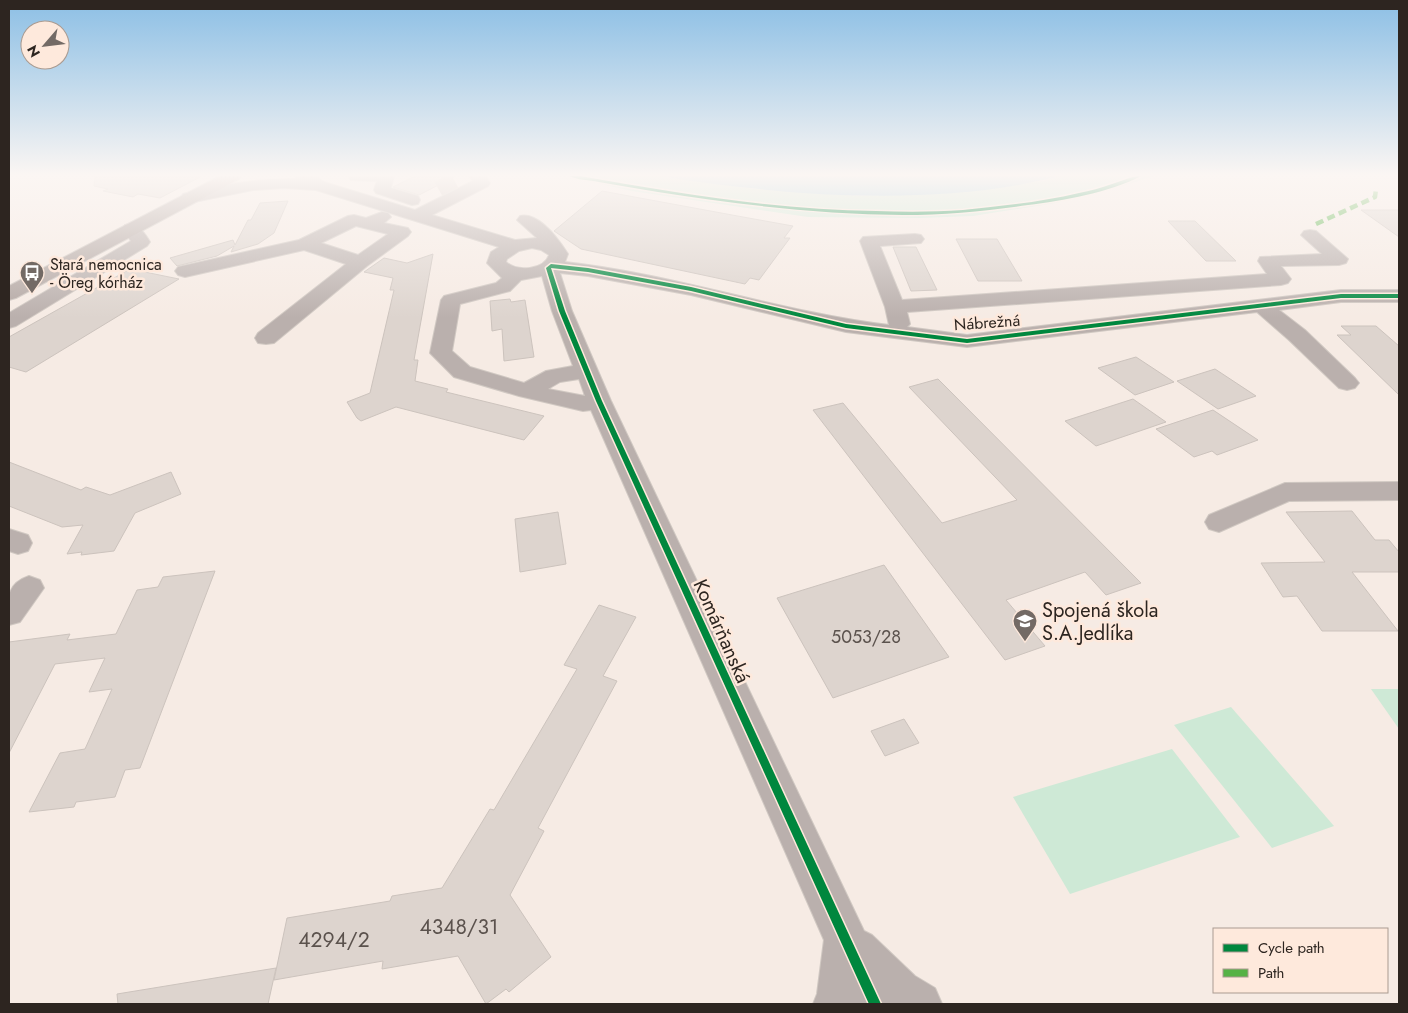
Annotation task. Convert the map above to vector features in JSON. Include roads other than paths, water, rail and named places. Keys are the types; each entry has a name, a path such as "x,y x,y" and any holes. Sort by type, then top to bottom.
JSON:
{"main road":[{"path":"9,294 142,223"}],"street":[{"path":"186,271 305,244 347,223"},
{"name":"Komárňanská","path":"450,223 482,246 562,311"},
{"path":"266,338 360,262 402,232 368,224"},
{"path":"507,268 534,273 554,259 552,241 532,225 518,245 501,252 507,268 512,275 510,282 492,290 451,300 440,353 462,372 527,392 583,404 599,401"},
{"path":"9,322 141,242 131,229"},
{"name":"Komárňanská","path":"458,229 518,245 542,244 554,259 562,311 586,371 875,1004"},
{"path":"1308,300 1281,279 1267,260 1339,259 1310,235"},
{"path":"897,333 899,325 895,308 869,241 914,239"},
{"path":"305,244 360,262"},
{"name":"Nábrežná","path":"554,259 588,270 691,290 846,326 967,341 1342,296 1398,297"},
{"name":"Nábrežná","path":"554,259 626,270 691,290"},
{"path":"562,311 570,296 584,285 629,278"},
{"path":"895,308 1281,279"},
{"path":"1262,306 1297,335 1347,383"},
{"path":"527,392 554,376 586,371"},
{"path":"1219,522 1285,492 1399,491"},
{"path":"9,614 29,588"},
{"path":"835,1004 839,994 845,938"},
{"path":"845,938 899,992 920,1004"}],"place":[{"name":"Stará nemocnica - Öreg kórház","path":"32,294"},
{"name":"Spojená škola S.A.Jedlíka","path":"1025,642"}]}
